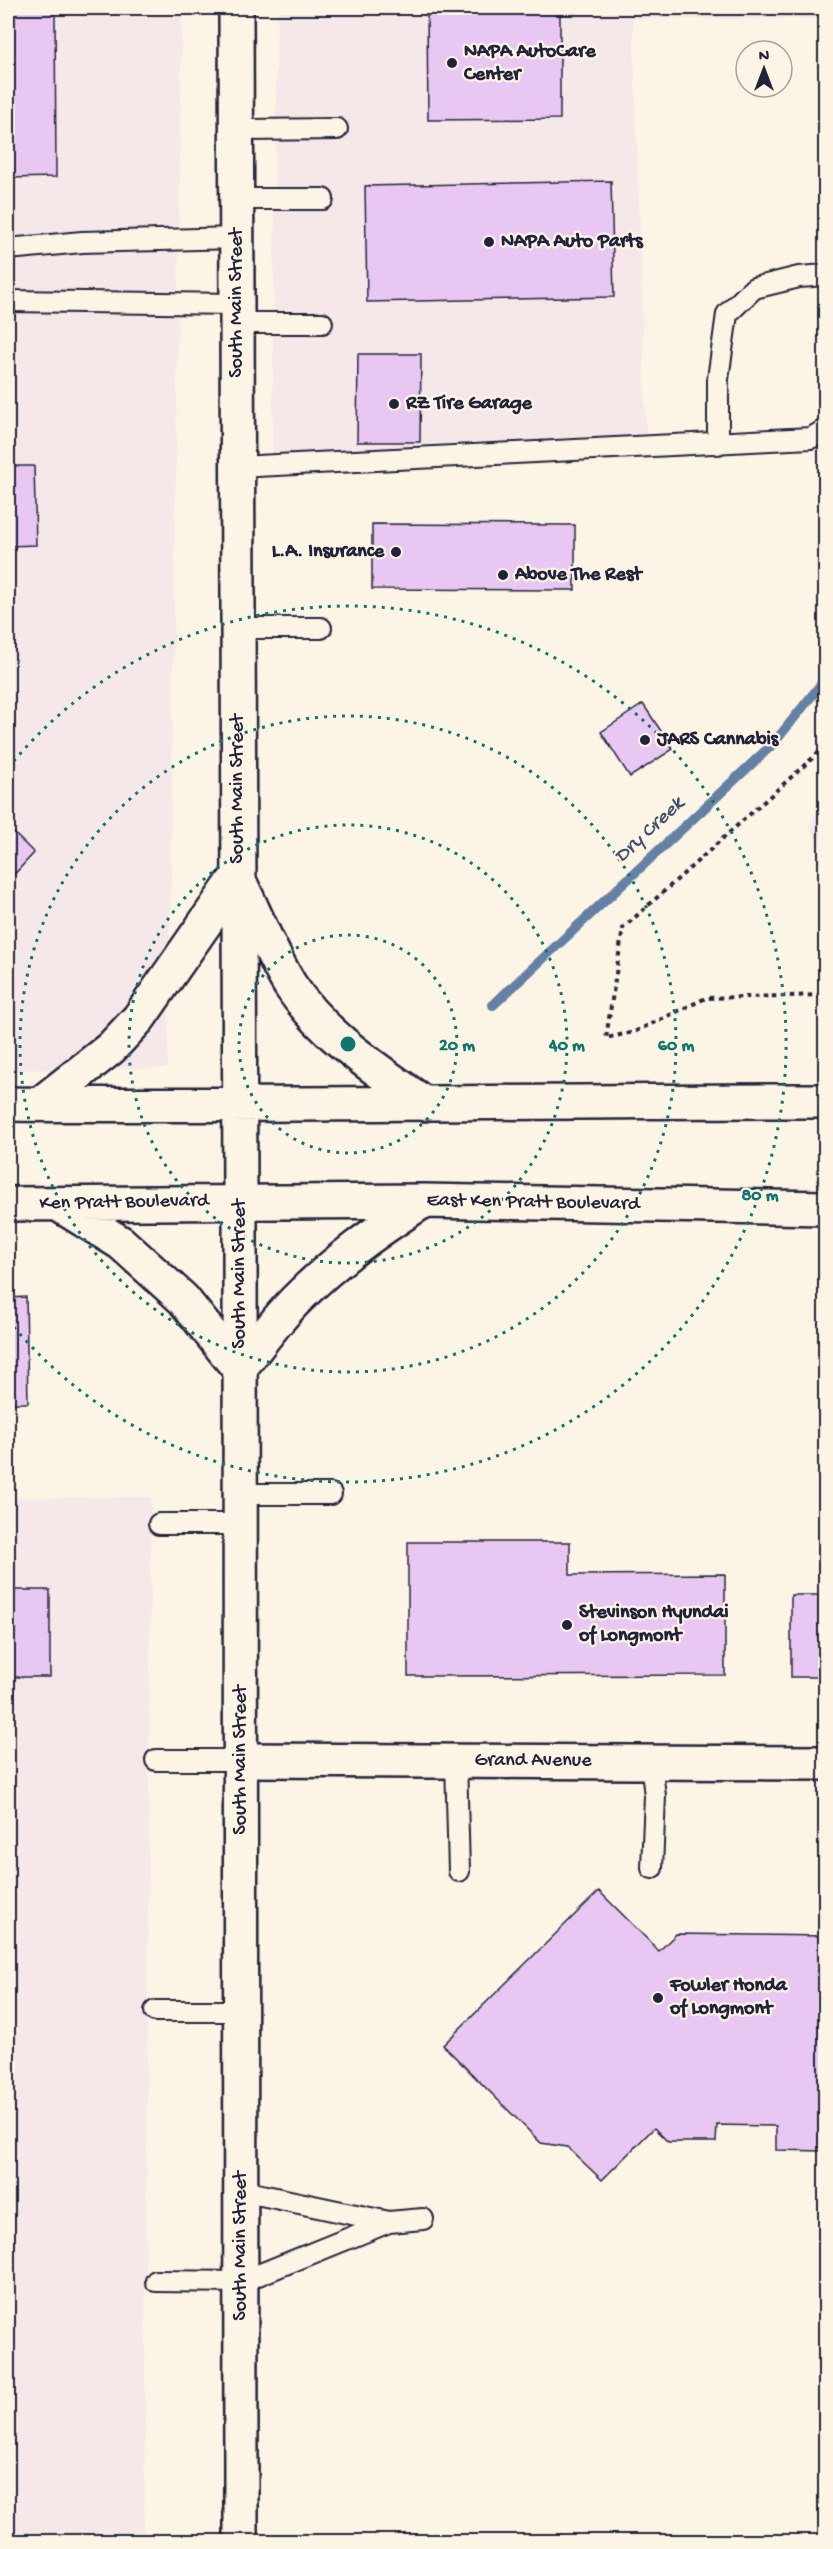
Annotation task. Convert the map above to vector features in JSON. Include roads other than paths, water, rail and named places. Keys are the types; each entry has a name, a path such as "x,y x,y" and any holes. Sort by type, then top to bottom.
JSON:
{"main road":[{"name":"South Main Street","path":"236,8 237,877 242,1761 240,2541"},
{"path":"40,1104 111,1048 139,1018 237,877 290,985 312,1012 349,1048 425,1104"},
{"path":"8,1104 825,1101"},
{"name":"East Ken Pratt Boulevard","path":"240,1201 423,1201 825,1208"},
{"name":"Ken Pratt Boulevard","path":"8,1204 240,1201"},
{"path":"58,1204 121,1243 183,1299 239,1369 297,1299 318,1279 364,1239 423,1201"},
{"name":"Grand Avenue","path":"242,1761 825,1762"}],"lane":[{"path":"236,130 337,129"},
{"path":"236,199 323,199"},
{"path":"8,249 82,243 237,238"},
{"path":"718,444 718,379 727,314 754,288 799,277 825,275"},
{"path":"8,302 237,314 322,323"},
{"path":"238,467 811,438 825,429"},
{"path":"238,628 321,628"},
{"path":"159,1524 332,1494"},
{"path":"156,1760 242,1761"},
{"path":"456,1761 459,1871"},
{"path":"651,1762 655,1796 652,1868"},
{"path":"155,2011 241,2011"},
{"path":"242,2191 389,2222"},
{"path":"156,2281 240,2282 389,2222 423,2219"}],"waterway":[{"name":"Dry Creek","path":"493,1005 774,743 826,678"}],"place":[{"name":"NAPA AutoCare Center","path":"452,63"},
{"name":"NAPA Auto Parts","path":"489,242"},
{"name":"RZ Tire Garage","path":"394,404"},
{"name":"L.A. Insurance","path":"396,552"},
{"name":"Above The Rest","path":"503,575"},
{"name":"JARS Cannabis","path":"645,740"},
{"name":"Stevinson Hyundai of Longmont","path":"567,1625"},
{"name":"Fowler Honda of Longmont","path":"658,1998"}]}
